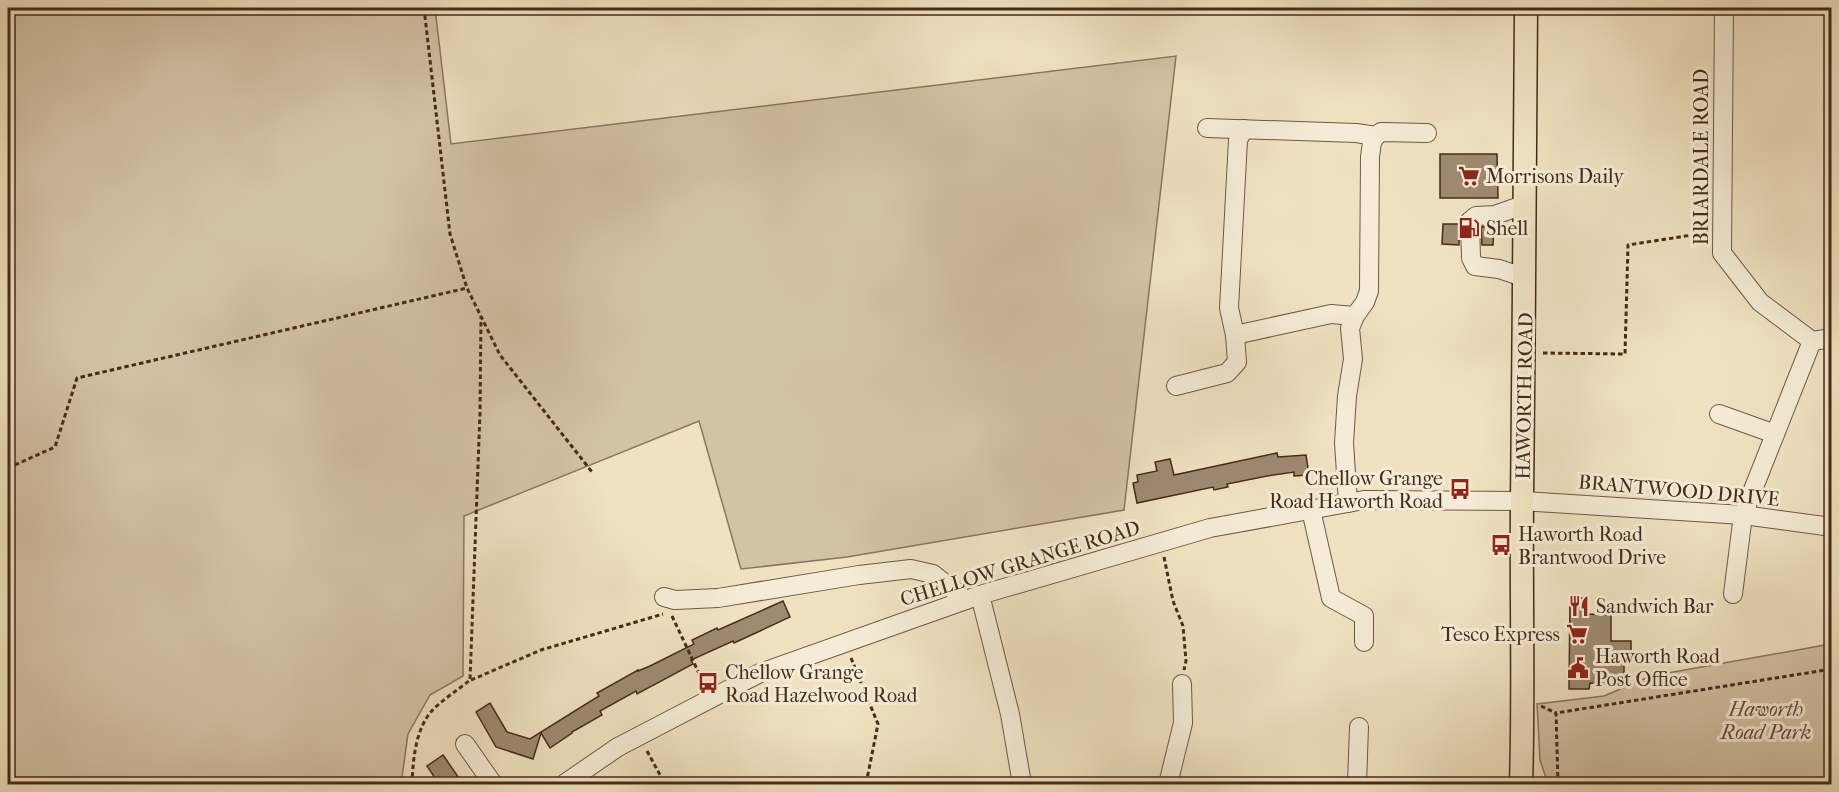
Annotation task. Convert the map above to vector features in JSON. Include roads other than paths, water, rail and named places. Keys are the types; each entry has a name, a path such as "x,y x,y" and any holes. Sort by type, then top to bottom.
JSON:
{"main road":[{"name":"HAWORTH ROAD","path":"1521,784 1526,8"}],"street":[{"name":"BRIARDALE ROAD","path":"1724,8 1722,253 1760,302 1812,341"},
{"path":"1207,128 1356,133 1376,136"},
{"path":"1176,386 1227,373 1237,362 1229,308 1238,140 1244,129"},
{"path":"1348,503 1344,462 1345,424 1353,359 1350,328 1369,291 1372,142 1381,132 1427,133"},
{"path":"1526,204 1495,215 1476,216 1470,220 1471,258 1475,266 1499,269 1526,278"},
{"path":"1234,335 1331,314 1355,316"},
{"path":"1733,594 1743,515 1812,341 1832,338"},
{"path":"1719,414 1775,434"},
{"name":"CHELLOW GRANGE ROAD","path":"564,784 618,747 760,673 973,598 1161,542 1210,528 1364,501 1522,501"},
{"name":"BRANTWOOD DRIVE","path":"1522,501 1743,515 1832,527"},
{"path":"1311,510 1331,598 1364,616 1364,642"},
{"path":"664,597 675,600 718,598 859,574 911,569 933,574 973,598 1010,714 1023,784"},
{"path":"1168,784 1183,723 1182,684"},
{"path":"1357,784 1359,727"},
{"path":"465,744 493,784"}],"place":[{"name":"Morrisons Daily","path":"1469,176"},
{"name":"Shell","path":"1469,228"},
{"name":"Chellow Grange Road Haworth Road","path":"1460,489"},
{"name":"Haworth Road Brantwood Drive","path":"1501,545"},
{"name":"Sandwich Bar","path":"1579,606"},
{"name":"Tesco Express","path":"1577,634"},
{"name":"Haworth Road Post Office","path":"1578,668"},
{"name":"Chellow Grange Road Hazelwood Road","path":"708,683"}],"park label":[{"name":"Haworth Road Park","path":"1766,720"}]}
